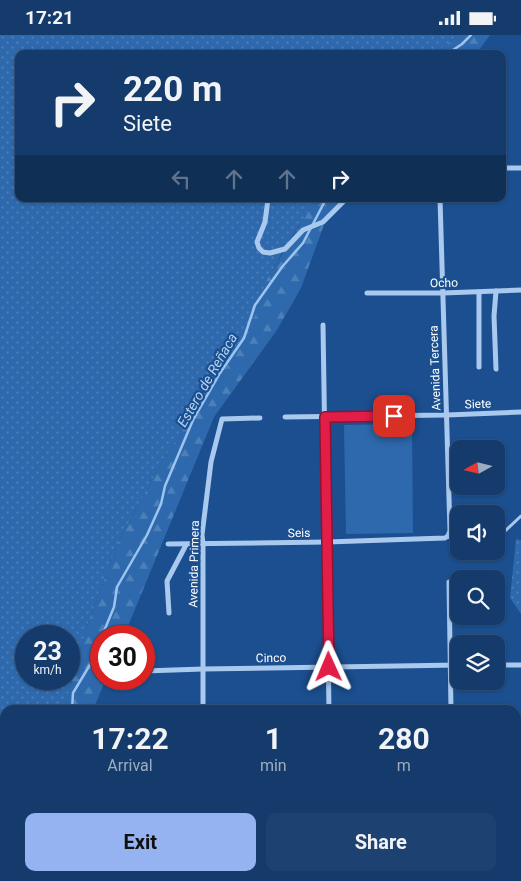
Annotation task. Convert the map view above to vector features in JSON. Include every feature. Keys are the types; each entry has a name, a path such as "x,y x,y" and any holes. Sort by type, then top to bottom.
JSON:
{"street":[{"path":"506,168 521,168"},
{"path":"268,202 265,222 257,241 259,248 263,252 270,253 285,249 303,230 323,222 343,202"},
{"name":"Avenida Tercera","path":"440,202 450,531 448,536"},
{"name":"Ocho","path":"366,293 521,290"},
{"path":"479,291 479,367"},
{"path":"496,291 494,316 496,369"},
{"path":"324,325 329,705"},
{"name":"Siete","path":"285,417 521,412"},
{"name":"Avenida Primera","path":"203,705 202,535 211,462 222,419 260,418"},
{"name":"Seis","path":"168,544 445,539 448,536"},
{"path":"169,613 166,581 186,545"},
{"path":"449,582 450,665"},
{"name":"Cinco","path":"155,671 450,665"},
{"path":"505,665 521,665"},
{"path":"451,690 451,705"}],"lane":[{"path":"505,531 521,516"}],"green space":[{"path":"0,35 459,35 439,50 15,50 15,202 316,202 284,249 270,276 259,304 331,202 340,202 329,213 276,292 105,625 182,432 164,458 119,541 88,623 80,652 80,625 15,625 15,690 70,690 65,705 0,705"},
{"path":"459,35 490,35 479,50 439,50"},
{"path":"316,202 339,202 325,222 301,288 277,330 214,417 129,625 90,625 90,690 101,690 95,705 65,705 70,690 80,690 80,652 88,623 119,541 164,458 251,330 265,283"},
{"path":"412,424 413,533 346,534 344,425"},
{"path":"516,539 521,540 521,614 510,598"}],"waterway":[{"name":"Estero de Reñaca","path":"453,50 471,35"},
{"name":"Estero de Reñaca","path":"107,625 114,607 117,587 147,535 193,420 220,373 244,338 255,305 282,267 303,243 324,202"},
{"name":"Estero de Reñaca","path":"72,705 73,693 90,665"}],"route":[{"path":"329,667 325,417 394,416"}]}
